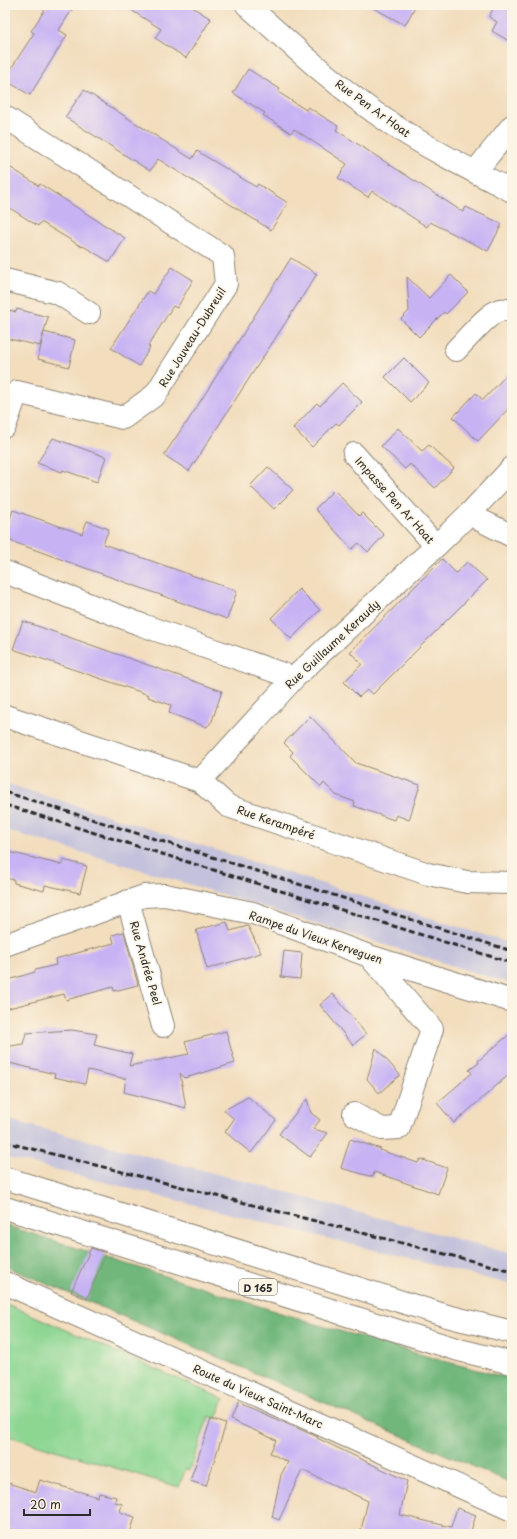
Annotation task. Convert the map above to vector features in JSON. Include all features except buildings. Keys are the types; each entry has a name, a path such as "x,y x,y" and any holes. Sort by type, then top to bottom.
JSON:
{"main road":[{"name":"Rue Pen Ar Hoat","path":"247,5 305,57 390,123 475,172 512,191"},
{"name":"Rue Jouveau-Dubreuil","path":"5,117 223,256 226,284 155,395 123,418 17,392 5,426"},
{"path":"475,172 512,126"},
{"path":"5,280 58,293 90,313"},
{"path":"456,350 490,316 500,310 512,311"},
{"name":"Impasse Pen Ar Hoat","path":"354,454 436,546"},
{"name":"Rue Guillaume Keraudy","path":"200,781 294,678 436,546 470,513 512,468"},
{"path":"470,513 480,520 512,536"},
{"path":"5,572 142,625 294,678"},
{"name":"Rue Kerampéré","path":"5,716 200,781 228,806 428,874 467,882 512,883"},
{"name":"Rampe du Vieux Kerveguen","path":"5,945 128,901 144,896 165,895 253,913 369,956 512,1001"},
{"name":"Rue Andrée Peel","path":"128,901 163,1026"},
{"path":"354,1114 382,1129 399,1128 432,1029 369,956"},
{"name":"D 165","path":"5,1178 447,1316 512,1332"},
{"name":"D 165","path":"5,1208 459,1350 512,1363"},
{"name":"Route du Vieux Saint-Marc","path":"5,1283 512,1510"}],"shaded area":[{"path":"5,783 512,944 512,984 156,874 5,830"},
{"path":"5,1119 229,1177 512,1254 512,1285 5,1157"}],"green space":[{"path":"5,1225 312,1323 512,1379 512,1483 5,1266"},
{"path":"7,1304 224,1399 216,1419 209,1416 190,1470 186,1468 179,1487 5,1435 5,1305"}],"railway":[{"path":"5,792 512,951"},
{"path":"5,805 512,963"},
{"path":"5,1142 512,1271"}]}
